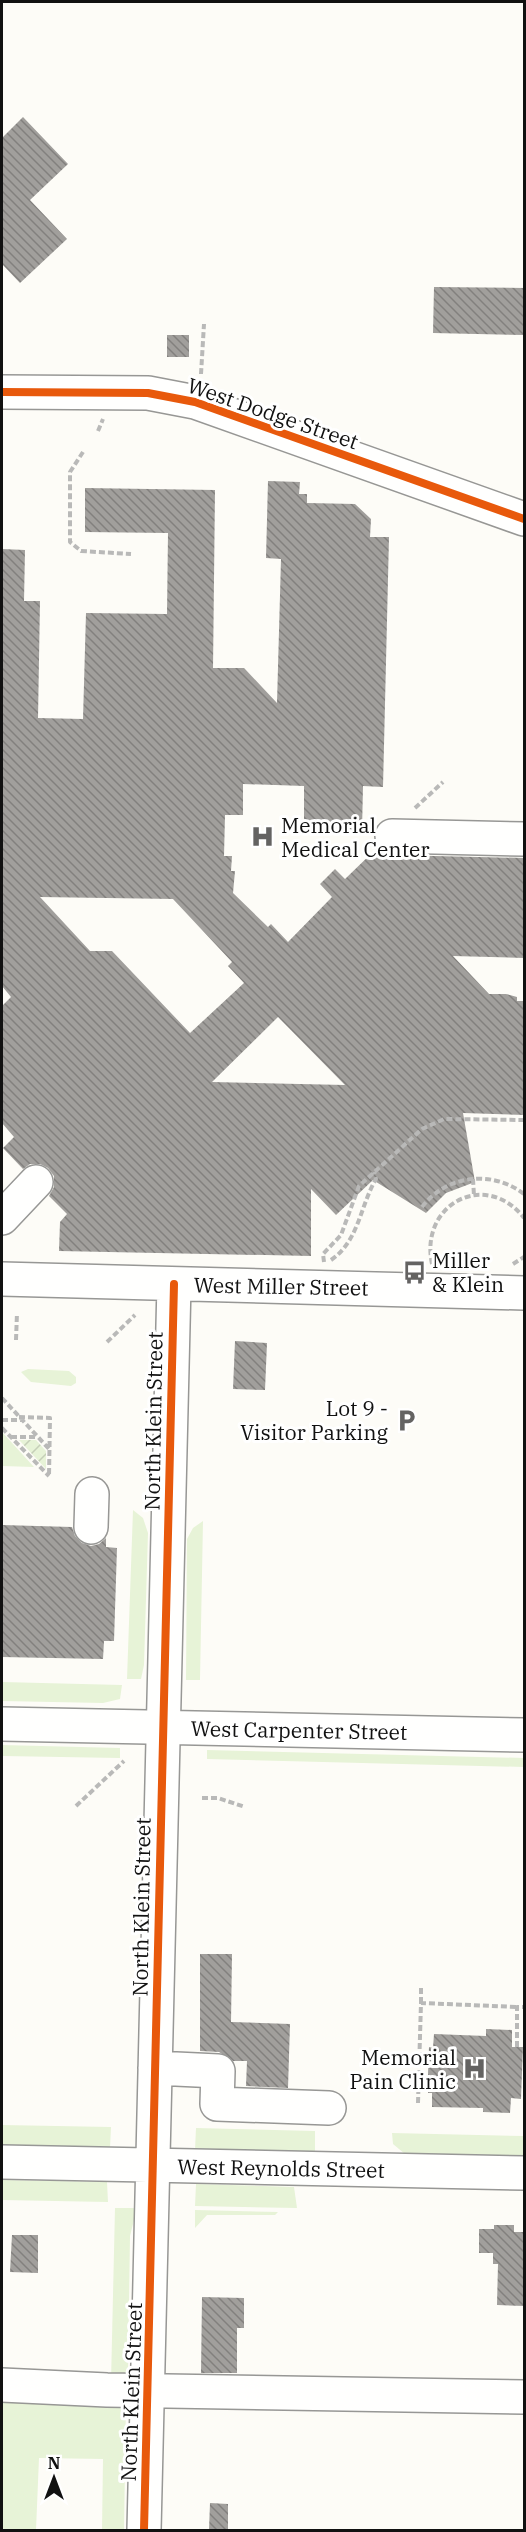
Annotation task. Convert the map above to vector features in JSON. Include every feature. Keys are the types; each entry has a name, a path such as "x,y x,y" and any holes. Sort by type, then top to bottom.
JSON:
{"street":[{"name":"West Dodge Street","path":"2,392 148,393 195,402 525,519"},
{"path":"392,836 525,839"},
{"path":"2,1218 36,1182"},
{"name":"West Miller Street","path":"2,1279 525,1293"},
{"name":"North Klein Street","path":"144,2530 150,2390 155,2068 174,1284"},
{"name":"West Carpenter Street","path":"2,1724 525,1735"},
{"path":"155,2068 218,2071 217,2104 329,2108"},
{"name":"West Reynolds Street","path":"2,2162 525,2173"},
{"path":"2,2385 525,2397"}],"path":[{"path":"201,374 204,324"},
{"path":"98,431 103,418"},
{"path":"83,452 70,472 70,542 81,551 131,554"},
{"path":"414,809 442,782"},
{"path":"374,1172 376,1179 354,1233 341,1252 332,1260 325,1261 323,1254 339,1238 359,1186 374,1172 422,1129 444,1119 525,1120"},
{"path":"422,1207 440,1191 454,1183 473,1179 499,1180 525,1194"},
{"path":"473,1179 474,1196"},
{"path":"433,1268 430,1247 437,1220 450,1205 474,1196 495,1197 504,1200 525,1218"},
{"path":"16,1340 17,1313"},
{"path":"107,1342 135,1315"},
{"path":"3,1401 50,1450"},
{"path":"2,1420 50,1418 49,1476 2,1428"},
{"path":"10,1437 38,1437"},
{"path":"76,1806 124,1761"},
{"path":"202,1798 218,1798 245,1807"},
{"path":"418,2103 421,1985"},
{"path":"421,2003 525,2007"},
{"path":"517,2007 517,2047"},
{"path":"419,2075 427,2075"}],"green space":[{"path":"28,1369 69,1371 76,1377 76,1383 71,1386 31,1382 21,1372"},
{"path":"2,1432 34,1467 2,1466"},
{"path":"19,1440 36,1440 46,1451 46,1469"},
{"path":"133,1510 143,1518 148,1533 144,1665 141,1679 127,1679"},
{"path":"203,1521 200,1680 186,1680 187,1539 193,1528"},
{"path":"2,1682 122,1685 120,1699 103,1703 2,1701"},
{"path":"2,1745 120,1748 120,1758 2,1756"},
{"path":"207,1750 524,1758 524,1767 207,1759"},
{"path":"2,2125 111,2127 110,2148 2,2147"},
{"path":"196,2128 315,2131 315,2153 195,2150"},
{"path":"392,2133 524,2136 524,2157 405,2154 393,2144"},
{"path":"2,2180 107,2182 108,2202 2,2200"},
{"path":"196,2184 294,2187 297,2208 195,2206"},
{"path":"115,2208 137,2208 130,2236 128,2371 123,2377 111,2382"},
{"path":"195,2210 278,2212 275,2215 207,2215 195,2228"},
{"path":"2,2391 126,2403 124,2530 102,2530 103,2459 39,2458 36,2530 2,2530"}],"building":[{"path":"23,117 68,164 30,200 67,239 20,283 2,264 2,138"},
{"path":"434,287 525,288 525,335 433,333"},
{"path":"167,335 189,335 189,357 167,357"},
{"path":"268,481 300,482 299,494 307,494 307,503 355,504 371,519 370,537 389,537 383,787 363,786 362,831 304,829 304,786 243,784 243,815 225,815 224,856 232,856 231,871 235,871 233,893 268,927 271,924 288,942 332,897 320,884 335,869 345,879 376,849 392,855 525,858 525,958 453,956 489,994 506,994 517,997 517,1001 525,1001 525,1115 463,1113 475,1182 446,1193 426,1213 373,1180 336,1215 311,1189 311,1256 59,1251 60,1222 67,1214 49,1196 54,1187 54,1176 48,1168 40,1164 30,1164 23,1169 3,1148 14,1137 2,1123 2,1006 11,997 2,986 2,549 25,550 24,601 40,601 38,718 83,719 86,613 167,614 168,533 85,532 85,488 215,490 213,668 244,668 277,703 281,559 266,558","holes":["40,897 173,899 232,962 228,966 244,983 190,1033 112,951 90,951","278,1017 345,1085 212,1082"]},
{"path":"235,1341 267,1343 265,1390 233,1389"},
{"path":"2,1525 72,1527 75,1536 82,1543 91,1546 99,1544 106,1538 106,1547 117,1548 114,1641 104,1641 103,1659 2,1657"},
{"path":"200,1954 232,1954 231,2022 290,2024 288,2088 246,2086 247,2061 233,2061 219,2052 200,2051"},
{"path":"486,2029 512,2030 512,2047 523,2047 521,2099 511,2098 510,2113 483,2112 483,2108 432,2107 432,2093 428,2093 428,2074 429,2047 433,2048 434,2034 486,2036"},
{"path":"494,2225 514,2225 514,2232 525,2232 525,2306 497,2305 498,2264 493,2264 493,2253 479,2253 479,2229 494,2229"},
{"path":"12,2235 38,2235 38,2273 10,2272"},
{"path":"202,2297 244,2298 244,2328 237,2328 237,2373 201,2373"},
{"path":"210,2503 228,2504 228,2530 209,2530"}],"cycle path":[{"path":"2,392 148,393 195,402 524,519"},
{"path":"144,2530 174,1284"}],"place":[{"name":"Memorial Medical Center","path":"263,837"},
{"name":"Miller & Klein","path":"414,1272"},
{"name":"Lot 9 - Visitor Parking","path":"406,1420"},
{"name":"Memorial Pain Clinic","path":"474,2069"}]}
